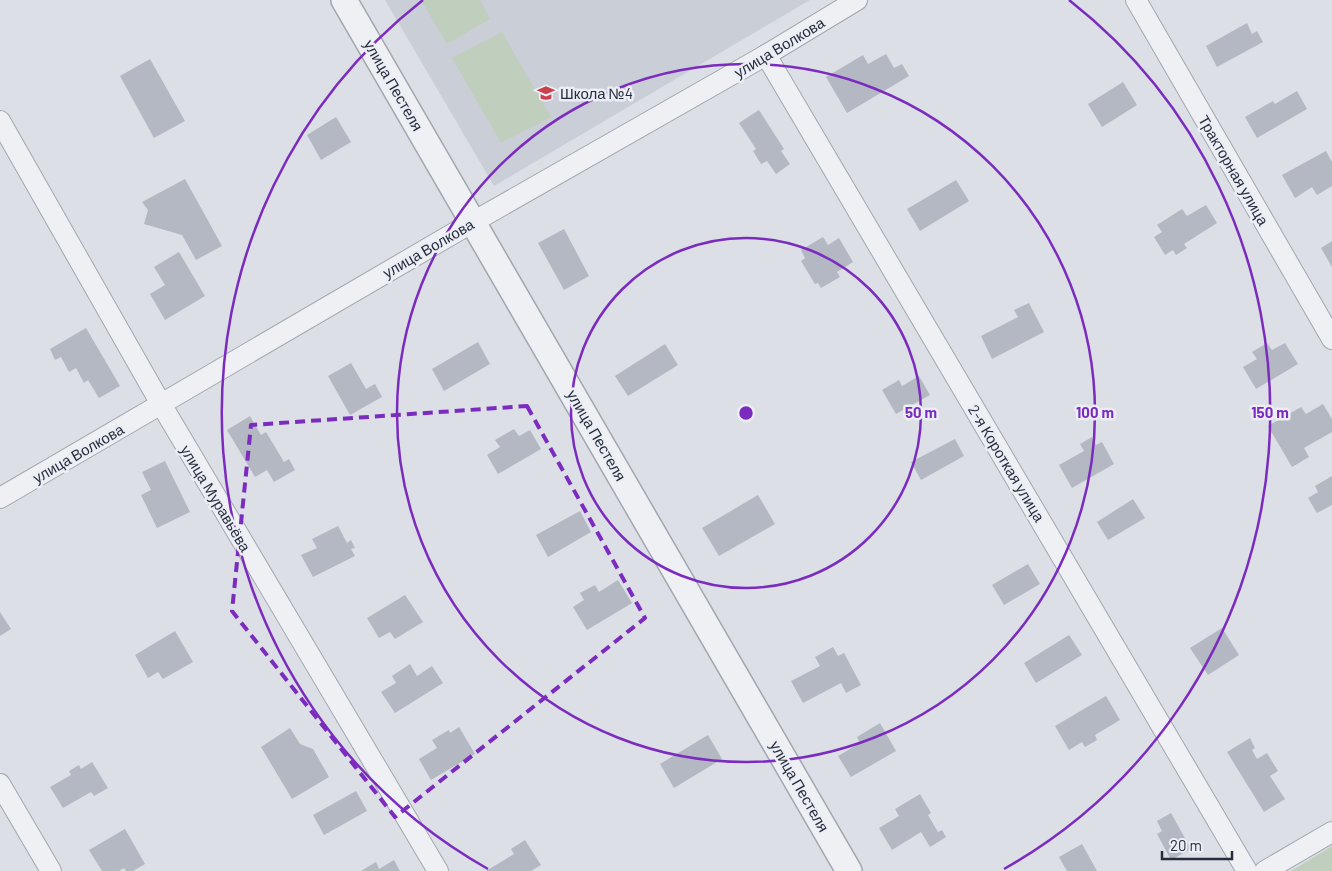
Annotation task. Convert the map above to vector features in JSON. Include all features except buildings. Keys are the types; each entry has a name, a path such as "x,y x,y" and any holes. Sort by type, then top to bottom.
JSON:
{"street":[{"name":"улица Пестеля","path":"344,0 849,871"},
{"name":"улица Волкова","path":"0,498 473,222 766,55 857,0"},
{"name":"Тракторная улица","path":"1136,0 1332,339"},
{"name":"2-я Короткая улица","path":"766,55 1247,871"},
{"name":"улица Муравьёва","path":"0,121 161,404 438,871"},
{"path":"0,784 51,871"},
{"path":"1265,871 1332,832"}],"highlighted area":[{"path":"527,406 645,618 395,817 232,611 251,425"}],"shaded area":[{"name":"Школа №4","path":"385,0 810,0 494,186"}],"green space":[{"path":"421,0 480,0 490,19 447,44"},
{"path":"502,32 551,117 501,143 452,58"},
{"path":"1332,846 1332,871 1291,871"}],"place":[{"name":"Школа №4","path":"546,93"}]}
